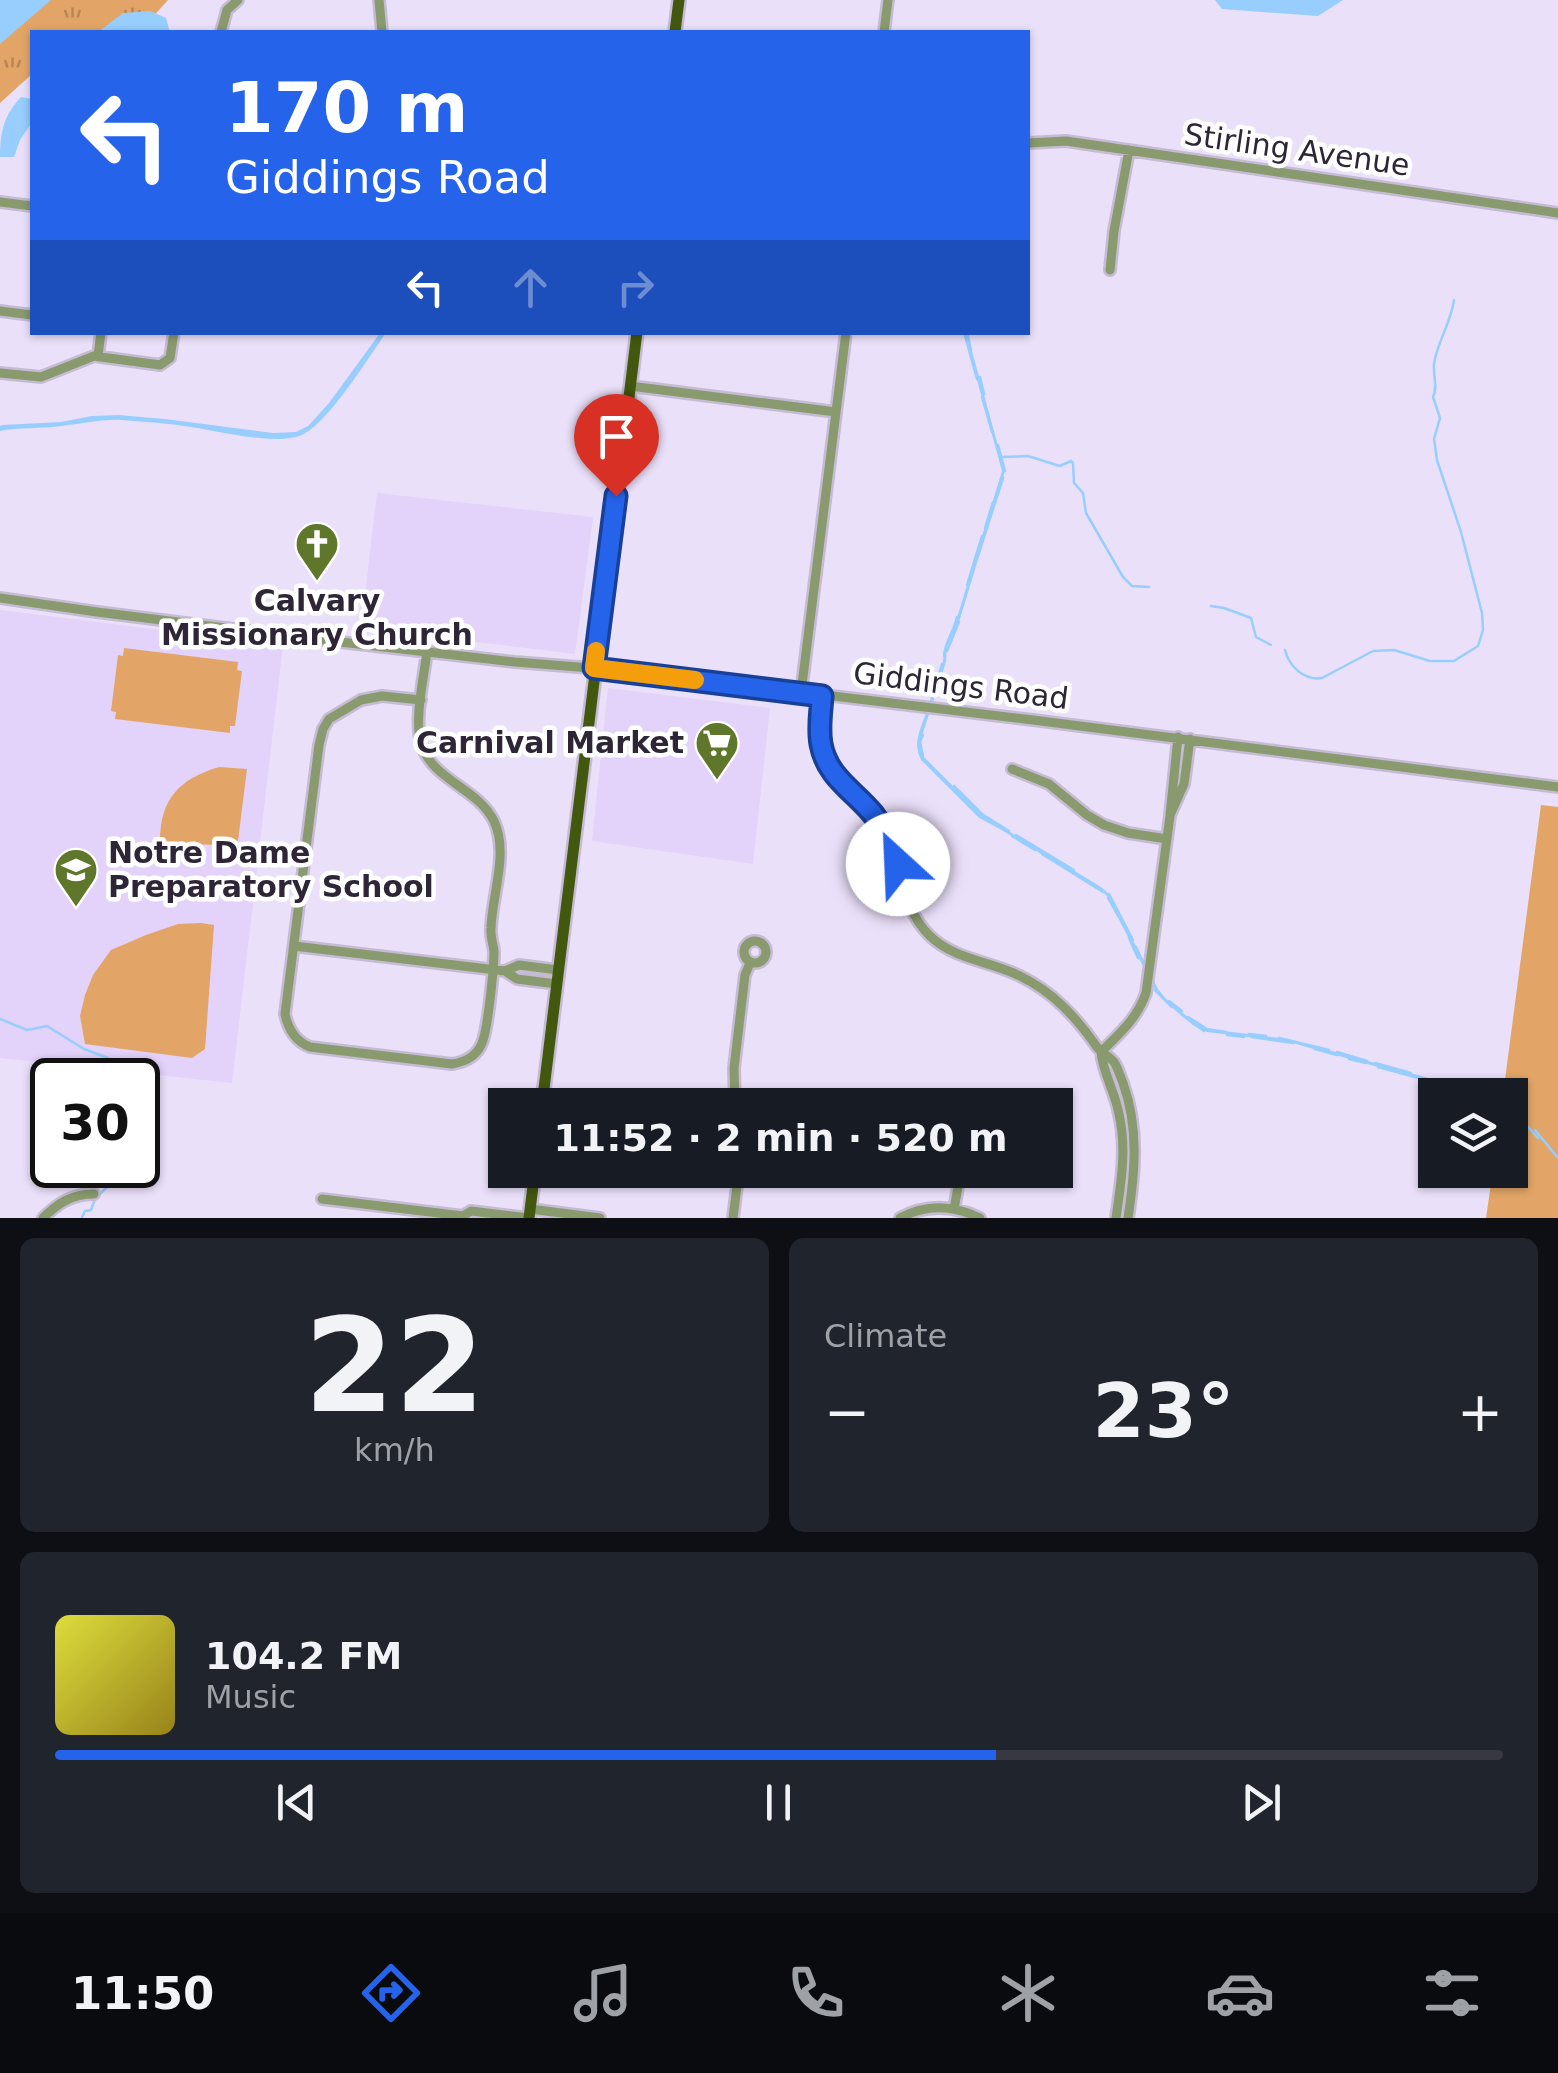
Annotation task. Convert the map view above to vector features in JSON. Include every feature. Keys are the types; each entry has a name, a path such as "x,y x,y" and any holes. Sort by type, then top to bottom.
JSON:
{"main road":[{"path":"675,30 679,0"},
{"path":"544,1088 637,335"},
{"path":"529,1215 532,1188"}],"street":[{"path":"222,30 227,10 238,0"},
{"path":"379,0 382,30"},
{"path":"884,30 888,0"},
{"name":"Stirling Avenue","path":"1030,142 1066,141 1558,213"},
{"path":"1110,270 1129,150"},
{"path":"0,202 30,206"},
{"path":"0,311 30,315"},
{"path":"98,356 102,335"},
{"path":"0,373 41,377 92,356 162,364 170,358 174,335"},
{"path":"800,693 846,335"},
{"path":"630,386 836,412"},
{"name":"Giddings Road","path":"0,598 1178,737 1558,788"},
{"path":"421,700 369,697 341,710 324,726 285,1007 288,1026 300,1042 315,1048 457,1064 474,1055 482,1042 494,955 490,931 500,850 493,820 484,807 428,759 419,732 427,651"},
{"path":"822,696 820,732 826,762 884,830 896,857 907,902 922,926 950,950 1012,972 1046,992 1078,1020 1101,1052 1112,1059 1128,1098 1133,1123 1135,1150 1128,1218"},
{"path":"1116,1218 1123,1150 1116,1101 1101,1052 1133,1019 1146,994 1178,737"},
{"path":"1170,816 1184,784 1190,739"},
{"path":"1012,768 1049,784 1104,825 1167,839"},
{"path":"294,946 506,971 519,965 558,977"},
{"path":"735,1088 745,975 750,962"},
{"path":"1116,1101 1128,1098"},
{"path":"1123,1150 1135,1150"},
{"path":"733,1218 737,1188"},
{"path":"954,1208 958,1188"},
{"path":"43,1218 69,1198 94,1194"},
{"path":"1119,1198 1131,1199"},
{"path":"322,1199 464,1217 471,1211 600,1218"},
{"path":"900,1218 924,1208 954,1208 980,1218"}],"shaded area":[{"path":"377,493 593,517 575,654 361,628"},
{"path":"0,610 283,645 232,1083 160,1075 160,1058 30,1058 30,1061 0,1058"},
{"path":"608,688 770,708 753,864 592,841"}],"green space":[{"path":"36,0 168,0 141,30 30,30 30,76 0,103 0,32"},
{"path":"124,648 238,662 237,670 242,671 235,726 230,726 230,733 115,719 116,712 111,711 118,655 123,656"},
{"path":"219,767 247,769 238,841 233,846 160,842 164,814 174,793 193,778"},
{"path":"1541,805 1558,807 1558,1218 1486,1218 1490,1188 1528,1188 1528,1078 1505,1078"},
{"path":"178,924 214,925 205,1049 192,1058 85,1044 80,1016 85,995 93,975 111,950"}],"water":[{"path":"0,0 51,0 0,44"},
{"path":"1215,0 1343,0 1318,16 1222,9"},
{"path":"150,11 166,18 169,30 101,30 123,13"},
{"path":"21,97 30,99 30,125 14,157 0,157 4,124"},
{"path":"379,335 385,335 337,402 314,427 293,438 265,439 122,420 0,431 2,425 118,415 273,433 296,432 308,426"},
{"path":"968,335 1005,471 920,742 924,757 982,815 1109,894 1158,989 1195,1023 1208,1029 1289,1039 1428,1078 1289,1042 1207,1032 1164,1001 1107,896 980,817 918,752 918,741 945,646 1002,471"}],"waterway":[{"path":"1285,650 1298,671 1322,678 1373,651 1394,650 1430,661 1454,661 1478,646 1483,630 1482,613 1434,439 1440,418 1433,397 1434,364 1454,300"},
{"path":"965,335 977,379"},
{"path":"968,335 971,350"},
{"path":"980,377 984,394"},
{"path":"982,397 992,432"},
{"path":"998,445 1005,471"},
{"path":"1002,457 1028,456 1060,466 1071,461 1074,483 1083,493 1086,513 1123,577 1132,586 1149,587"},
{"path":"978,556 1003,478"},
{"path":"985,528 993,502"},
{"path":"967,585 982,536"},
{"path":"1211,606 1251,618 1256,637 1271,645"},
{"path":"944,656 957,617"},
{"path":"947,651 959,622"},
{"path":"931,701 942,664"},
{"path":"927,714 918,742 922,759 980,817 997,826"},
{"path":"923,735 923,756"},
{"path":"954,786 982,814 1009,831"},
{"path":"1016,835 1074,870"},
{"path":"1012,836 1035,850"},
{"path":"1042,854 1103,892"},
{"path":"1109,894 1133,940"},
{"path":"1108,898 1119,917"},
{"path":"1129,938 1138,958"},
{"path":"1136,947 1144,964"},
{"path":"1155,990 1172,1007"},
{"path":"1169,1001 1182,1011"},
{"path":"1182,1015 1204,1031"},
{"path":"1188,1017 1207,1029 1226,1032"},
{"path":"0,1019 27,1030 47,1026 84,1049 108,1058"},
{"path":"1249,1034 1266,1036"},
{"path":"1227,1035 1244,1037"},
{"path":"1252,1037 1293,1043"},
{"path":"1279,1038 1329,1050"},
{"path":"1315,1049 1337,1055"},
{"path":"1337,1052 1367,1061"},
{"path":"1349,1059 1366,1063"},
{"path":"1375,1063 1411,1073"},
{"path":"1378,1067 1419,1078"},
{"path":"1528,1127 1538,1138"},
{"path":"1535,1130 1558,1158"},
{"path":"82,1217 106,1188"}],"slow traffic":[{"path":"596,651 594,668 695,680"}],"place":[{"name":"Calvary Missionary Church","path":"317,582"},
{"name":"Carnival Market","path":"717,781"},
{"name":"Notre Dame Preparatory School","path":"76,908"}],"route":[{"path":"616,496 594,668 822,696 820,732 826,762 881,825 898,864"}]}
